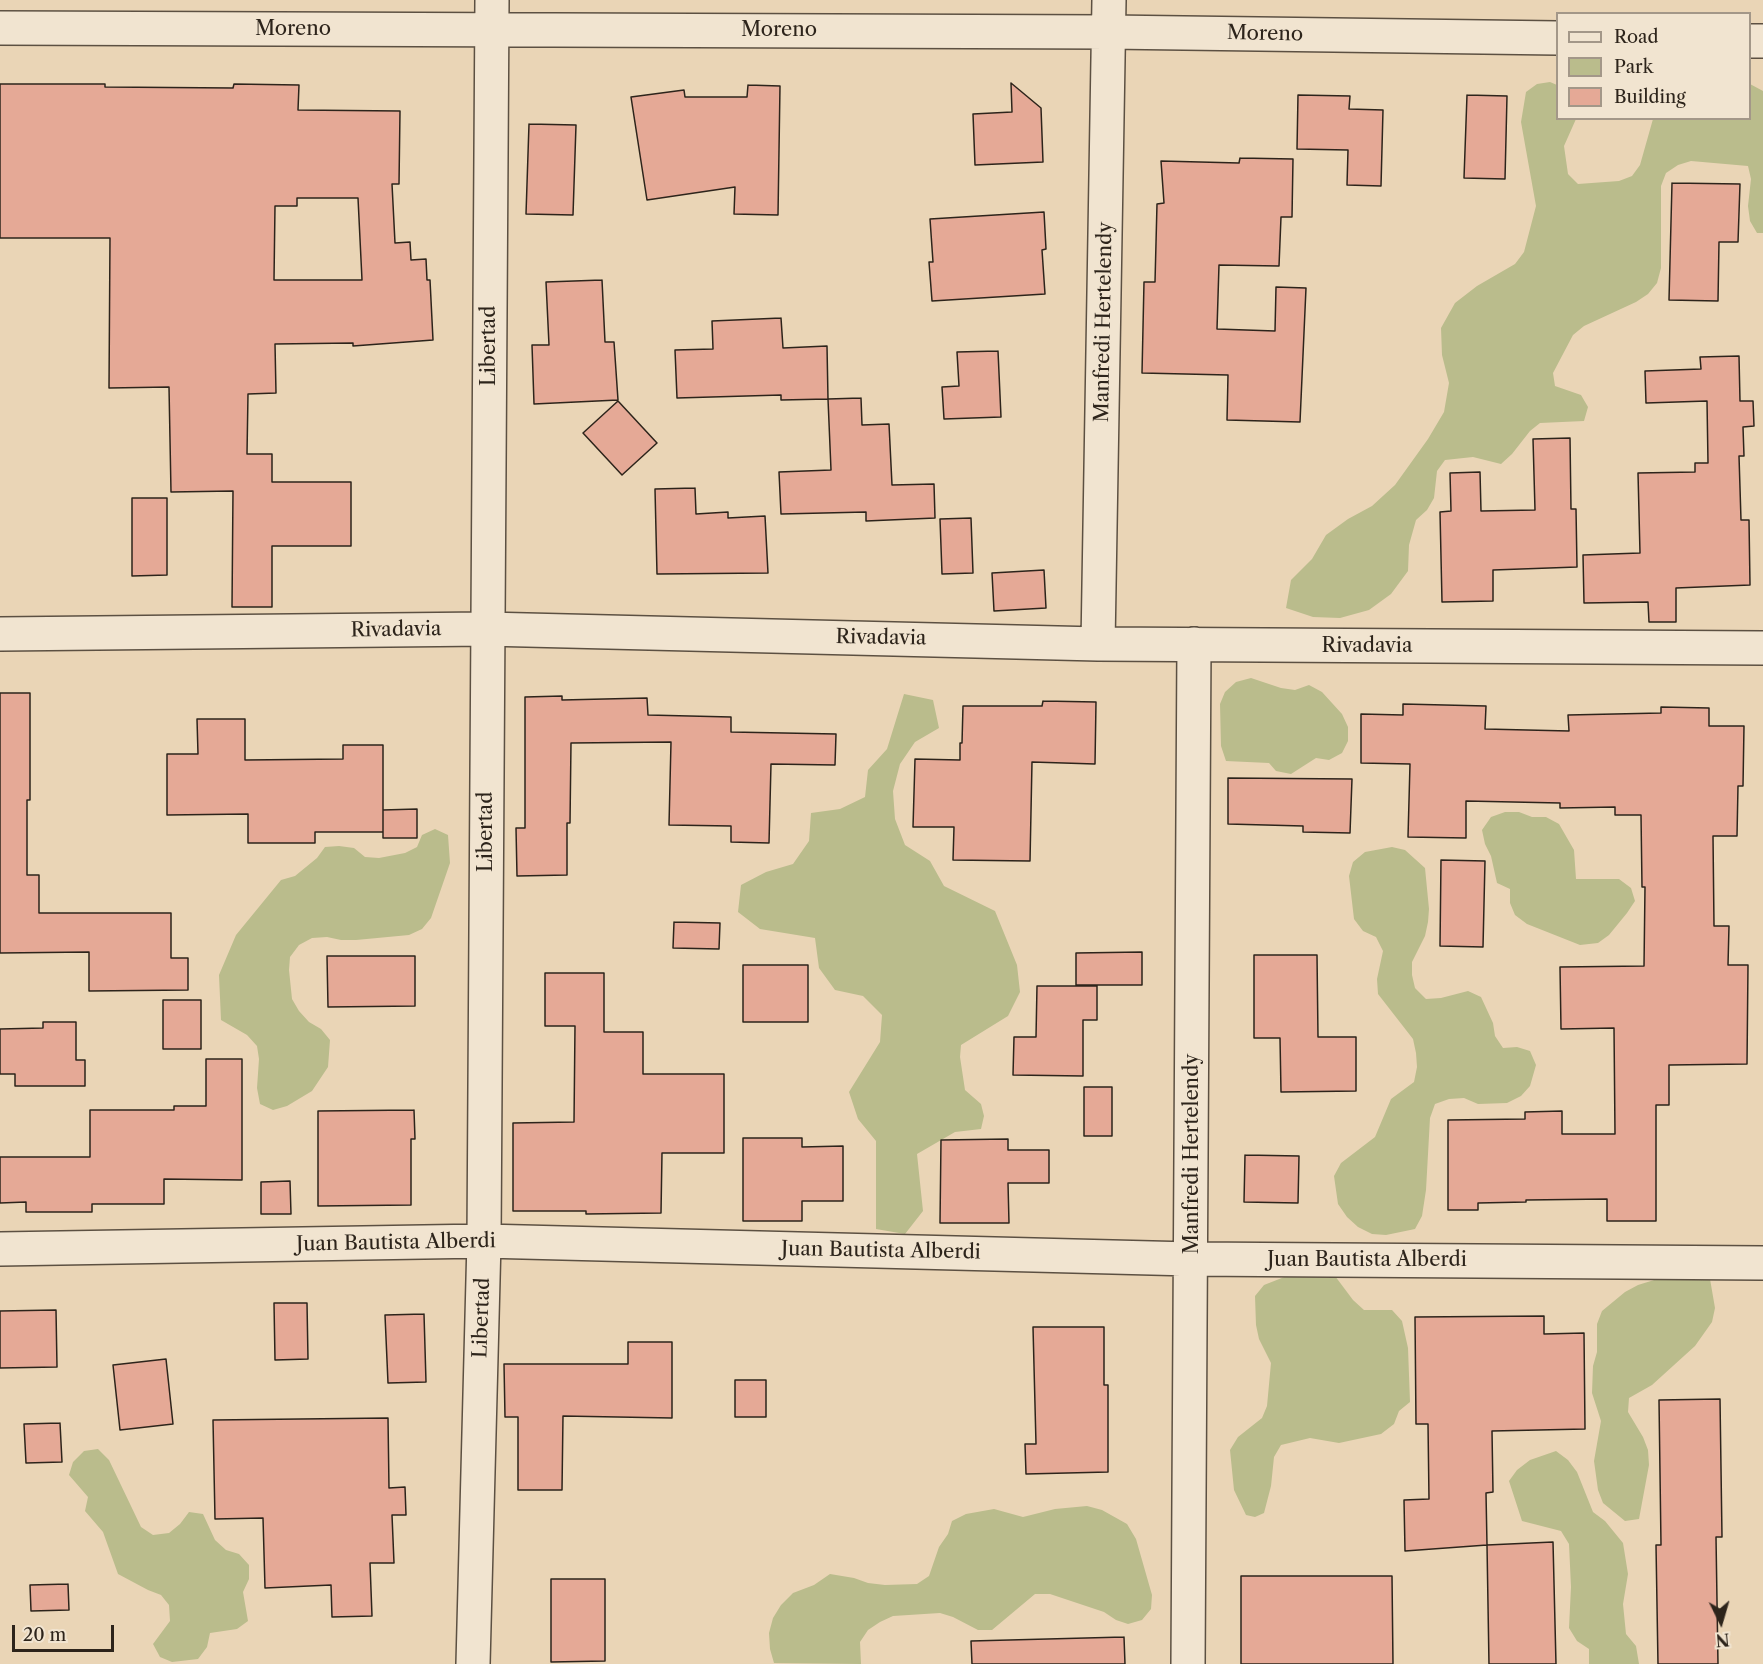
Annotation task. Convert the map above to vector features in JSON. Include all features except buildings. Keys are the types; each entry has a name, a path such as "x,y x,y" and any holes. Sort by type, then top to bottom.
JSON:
{"street":[{"name":"Moreno","path":"0,28 491,14 1109,16 1556,38"},
{"name":"Libertad","path":"473,1664 484,1241 491,14"},
{"name":"Manfredi Hertelendy","path":"1098,644 1109,16"},
{"name":"Rivadavia","path":"0,634 486,628 1098,644 1763,648"},
{"name":"Manfredi Hertelendy","path":"1188,1664 1194,644"},
{"name":"Juan Bautista Alberdi","path":"0,1249 484,1241 1191,1259 1763,1263"}],"green space":[{"path":"1550,82 1556,85 1556,120 1576,120 1564,146 1568,174 1578,184 1619,181 1632,176 1640,165 1653,120 1751,120 1751,85 1763,91 1763,233 1757,233 1750,221 1748,206 1751,179 1748,166 1691,161 1678,165 1666,173 1661,186 1661,268 1657,283 1648,294 1636,302 1584,326 1573,335 1553,373 1555,386 1581,395 1588,407 1584,421 1540,423 1501,464 1473,457 1445,460 1437,471 1434,498 1427,510 1416,520 1409,545 1408,571 1391,594 1369,610 1340,618 1313,617 1286,608 1291,580 1312,559 1326,535 1348,519 1372,506 1395,485 1444,412 1449,383 1442,355 1441,328 1455,303 1477,286 1515,264 1524,252 1536,206 1521,122 1526,92 1537,84"},
{"path":"1251,678 1295,690 1309,685 1322,692 1342,714 1348,727 1348,741 1342,753 1329,760 1316,758 1291,774 1276,771 1269,763 1226,761 1221,746 1220,704 1225,692 1236,682"},
{"path":"904,694 933,700 939,728 915,742 900,764 893,791 895,819 905,845 930,861 944,886 995,911 1017,965 1020,992 1008,1016 961,1045 960,1057 965,1090 981,1104 984,1116 981,1129 955,1132 917,1154 923,1211 905,1234 876,1229 876,1141 858,1119 849,1092 880,1042 882,1015 863,996 835,990 819,968 815,938 760,929 738,912 741,885 766,872 793,864 809,841 811,813 840,809 865,797 868,770 887,749"},
{"path":"1505,812 1546,817 1559,824 1574,850 1576,879 1619,879 1631,888 1635,901 1609,935 1598,943 1580,945 1527,924 1515,915 1510,903 1510,889 1497,883 1482,830 1491,817"},
{"path":"435,829 448,835 450,863 431,918 422,929 409,935 356,940 312,938 299,945 290,957 292,999 309,1022 321,1029 330,1040 328,1067 312,1091 287,1106 273,1110 260,1104 257,1088 259,1059 257,1046 247,1035 221,1020 219,975 236,935 281,880 295,876 317,858 325,847 354,848 365,857 379,858 405,853 417,847 422,835"},
{"path":"1392,847 1405,850 1425,868 1428,922 1425,936 1412,962 1415,988 1426,999 1441,998 1468,991 1481,997 1493,1023 1495,1036 1503,1048 1517,1047 1530,1051 1536,1065 1530,1086 1521,1096 1507,1103 1478,1104 1464,1098 1449,1099 1435,1104 1430,1118 1426,1190 1422,1216 1415,1229 1386,1235 1372,1234 1358,1227 1347,1217 1338,1204 1334,1176 1341,1163 1375,1137 1391,1099 1414,1082 1417,1067 1413,1039 1378,994 1377,979 1383,951 1376,937 1363,931 1354,919 1349,876 1353,862 1365,852"},
{"path":"1292,1274 1335,1276 1353,1300 1364,1310 1392,1310 1402,1321 1408,1348 1410,1402 1399,1411 1394,1424 1381,1434 1339,1443 1310,1438 1281,1445 1274,1457 1271,1486 1264,1513 1255,1517 1246,1515 1234,1490 1230,1450 1238,1437 1262,1418 1267,1406 1271,1363 1259,1339 1255,1296 1264,1285"},
{"path":"1667,1276 1710,1279 1715,1308 1712,1322 1695,1346 1652,1385 1629,1398 1628,1412 1643,1437 1648,1450 1649,1465 1639,1519 1625,1521 1603,1503 1598,1490 1594,1461 1601,1421 1592,1393 1593,1366 1597,1352 1597,1324 1602,1311 1625,1292 1638,1285"},
{"path":"98,1449 109,1460 141,1527 153,1535 169,1533 189,1512 203,1514 215,1540 226,1550 239,1554 249,1565 249,1579 243,1592 248,1621 237,1629 210,1633 207,1647 198,1659 172,1662 160,1657 153,1644 170,1621 169,1605 161,1595 118,1574 103,1532 85,1511 88,1497 69,1475 73,1462 84,1451"},
{"path":"1556,1451 1568,1460 1577,1472 1593,1512 1605,1521 1623,1543 1628,1574 1623,1604 1626,1634 1636,1646 1639,1664 1589,1664 1589,1649 1577,1641 1569,1628 1571,1587 1569,1544 1561,1531 1522,1521 1509,1481 1517,1470 1530,1460"},
{"path":"1087,1506 1102,1510 1127,1524 1136,1539 1152,1595 1151,1609 1142,1620 1128,1624 1104,1612 1050,1594 1035,1594 992,1630 978,1630 940,1613 893,1616 868,1630 860,1642 861,1664 774,1663 769,1633 773,1618 781,1605 793,1593 814,1585 830,1574 885,1585 917,1584 929,1576 939,1547 948,1534 952,1521 966,1514 994,1509 1023,1517 1055,1509"}]}
